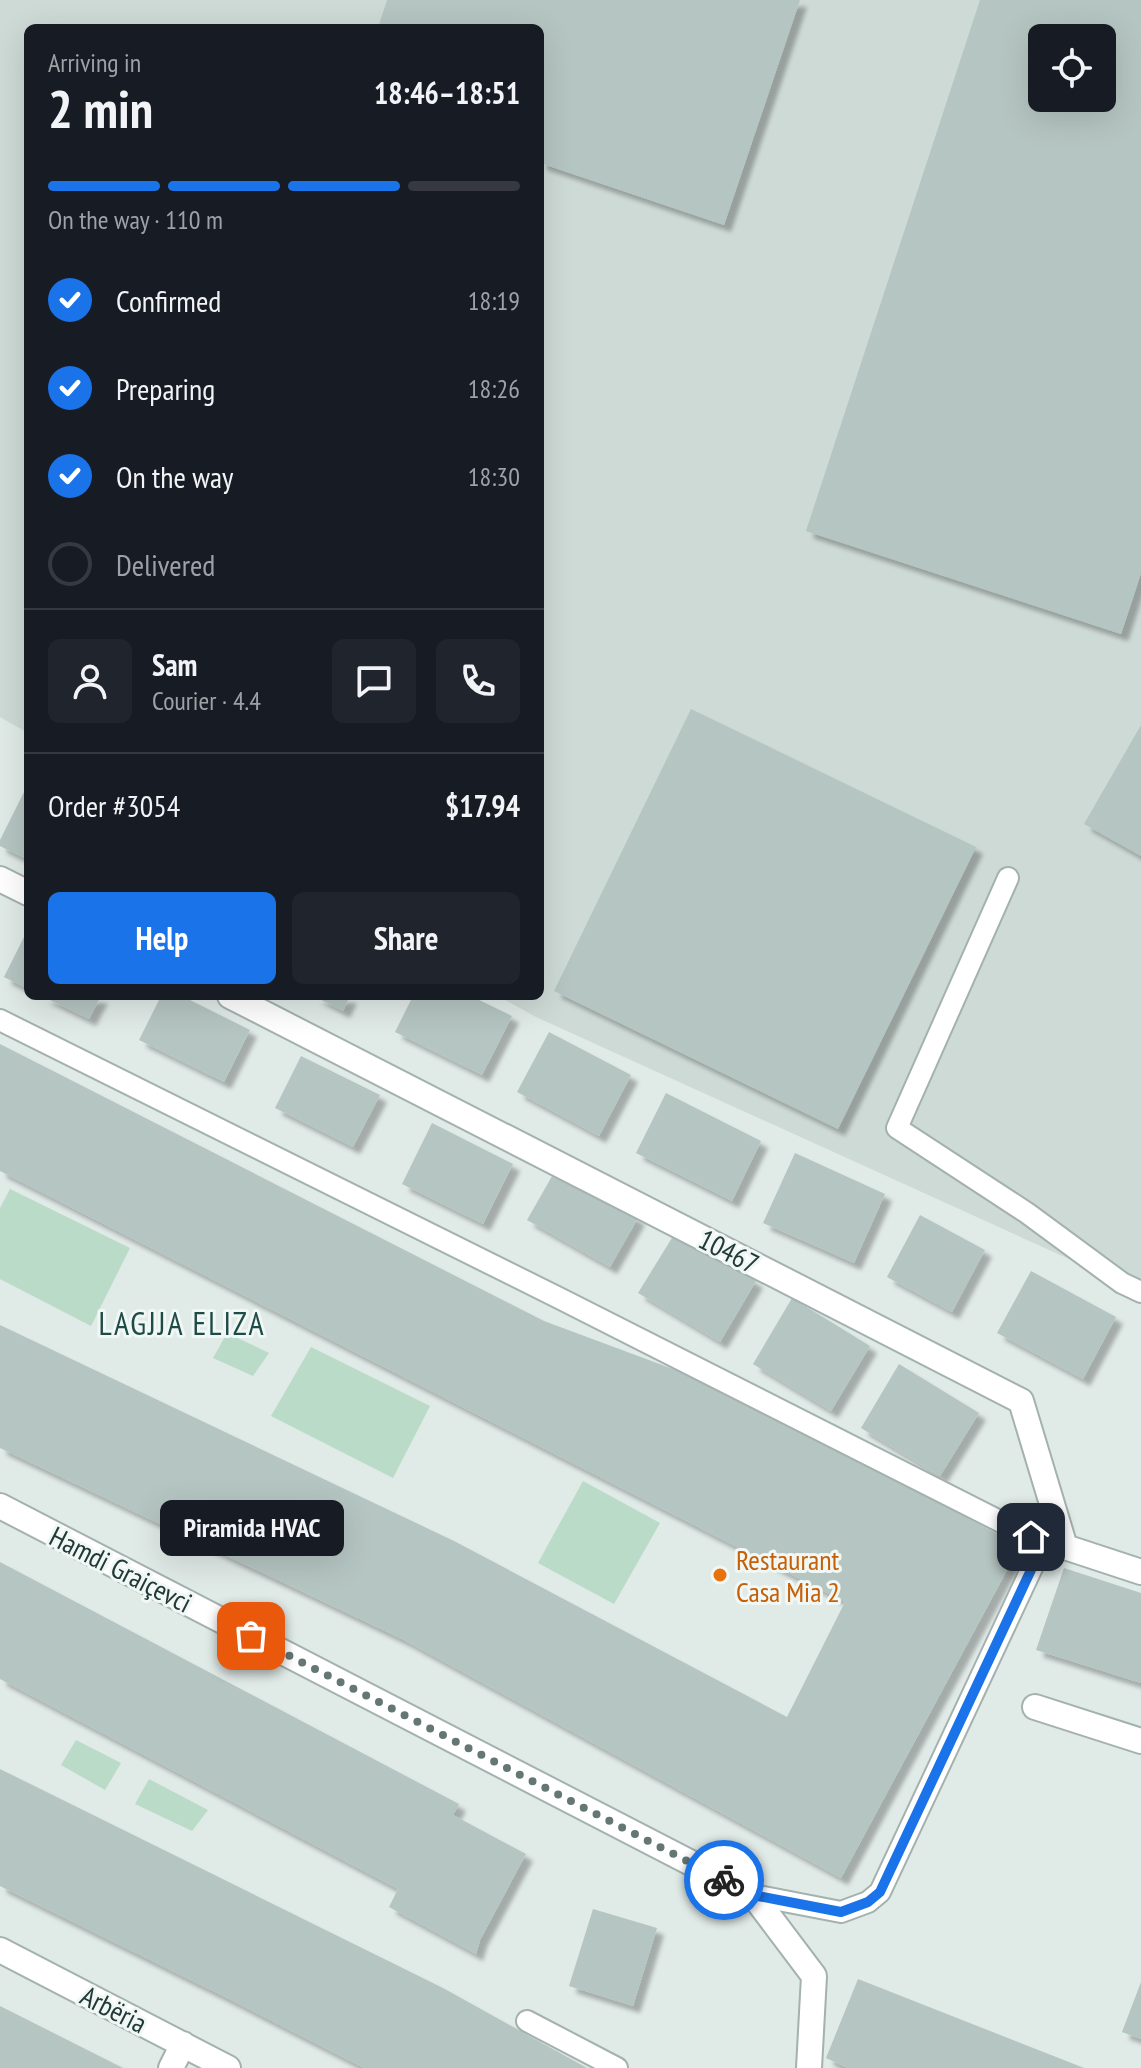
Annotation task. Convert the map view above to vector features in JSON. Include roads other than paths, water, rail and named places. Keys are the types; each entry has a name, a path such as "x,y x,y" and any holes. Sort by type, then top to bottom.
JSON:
{"street":[{"path":"0,879 24,891"},
{"name":"10467","path":"238,1000 1021,1401 1065,1547 1141,1572"},
{"name":"Hamdi Graiçevci","path":"0,1506 753,1895 814,1976 809,2068"},
{"path":"1035,1707 1141,1741"},
{"name":"Arbëria","path":"0,1950 228,2068"},
{"path":"171,2068 183,2044"}],"lane":[{"path":"1008,878 897,1128 1027,1213 1122,1283 1141,1292"},
{"path":"0,1020 1031,1537 1038,1555 880,1892 868,1902 841,1912 753,1895"},
{"path":"527,2021 617,2068"}],"place":[{"name":"Restaurant Casa Mia 2","path":"720,1575"},
{"name":"Piramida HVAC","path":"251,1636"}],"district":[{"name":"LAGJJA ELIZA","path":"182,1323"}]}
